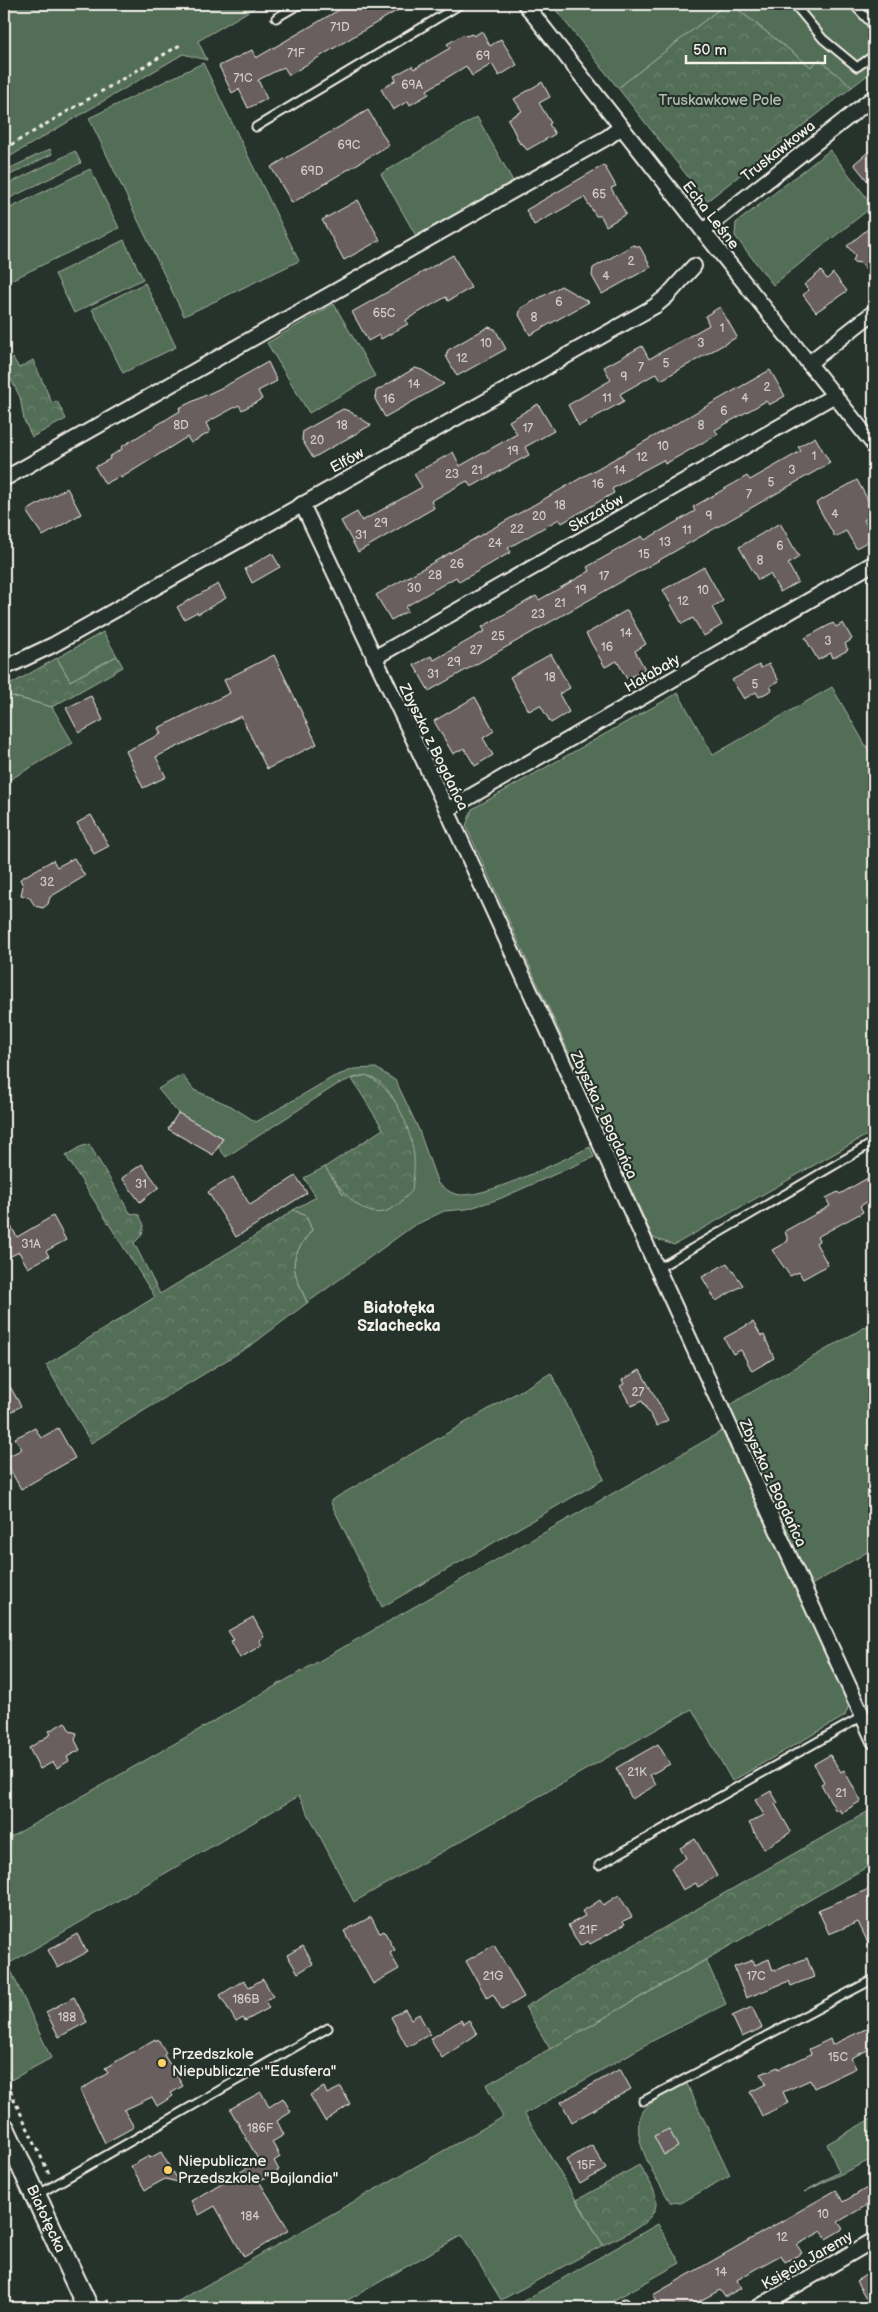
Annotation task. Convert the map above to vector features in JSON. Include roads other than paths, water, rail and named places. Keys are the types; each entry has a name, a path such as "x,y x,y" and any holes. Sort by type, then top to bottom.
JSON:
{"street":[{"name":"Echa Leśne","path":"525,4 702,231 874,445"},
{"name":"Truskawkowa","path":"702,231 874,97"},
{"path":"4,479 599,142 621,126"},
{"name":"Elfów","path":"4,668 53,645 655,306 667,296 694,266"},
{"path":"809,363 874,312"},
{"name":"Skrzatów","path":"374,658 835,395"},
{"name":"Zbyszka z Bogdańca","path":"302,504 447,810 874,1741"},
{"name":"Hałabały","path":"447,810 874,563"},
{"name":"Białołęcka","path":"4,2128 88,2308"},
{"name":"Księcia Jaremy","path":"756,2308 874,2240"}],"lane":[{"path":"276,18 300,4"},
{"path":"256,126 462,4"},
{"path":"794,4 823,40 857,67 874,55"},
{"path":"852,4 874,26"},
{"path":"657,1269 874,1142"},
{"path":"599,1865 863,1716"},
{"path":"643,2101 874,1979"},
{"path":"35,2196 328,2028"}],"place":[{"name":"Przedszkole Niepubliczne \"Edusfera\"","path":"162,2063"},
{"name":"Niepubliczne Przedszkole \"Bajlandia\"","path":"168,2170"}],"district":[{"name":"Białołęka Szlachecka","path":"399,1316"}],"park label":[{"name":"Truskawkowe Pole","path":"720,100"}]}
